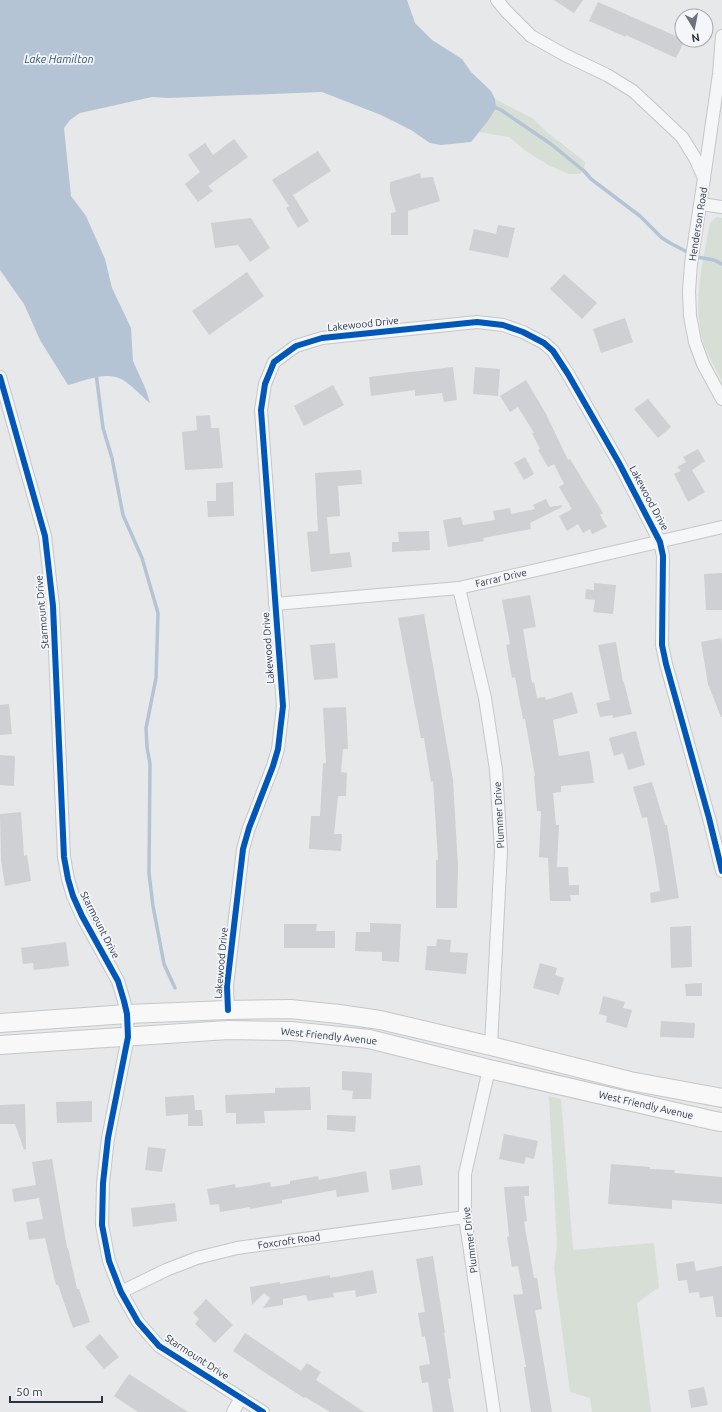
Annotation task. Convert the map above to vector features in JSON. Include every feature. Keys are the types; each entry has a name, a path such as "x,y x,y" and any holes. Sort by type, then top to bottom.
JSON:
{"main road":[{"name":"West Friendly Avenue","path":"0,1022 127,1014 228,1010 290,1009 339,1014 380,1020 630,1081 722,1098"},
{"name":"West Friendly Avenue","path":"0,1045 228,1030 291,1031 369,1039 489,1069 722,1122"}],"street":[{"name":"Henderson Road","path":"497,0 531,36 565,55 607,75 633,91 682,137 695,158 704,178 691,264 689,291 690,316 695,342 703,364 722,399"},
{"path":"704,178 719,74 722,36"},
{"path":"701,204 722,207"},
{"name":"Lakewood Drive","path":"228,1010 227,986 244,849 278,749 283,706 261,410 265,384 274,362 296,346 322,338 477,322 503,325 523,332 544,343 553,351 568,374 619,463 660,542 663,556 662,645 722,871"},
{"name":"Starmount Drive","path":"0,377 45,536 53,606 64,857 68,879 82,916 118,982 127,1014 128,1037 108,1138 103,1183 102,1225 109,1261 121,1292 138,1322 160,1346 263,1412"},
{"name":"Farrar Drive","path":"275,604 459,588 722,527"},
{"name":"Plummer Drive","path":"459,588 485,698 496,770 501,851 491,1046"},
{"name":"Plummer Drive","path":"489,1069 465,1174 465,1218 494,1412"},
{"name":"Foxcroft Road","path":"121,1292 166,1270 196,1258 237,1248 465,1218"},
{"path":"232,1412 241,1398"}],"shaded area":[{"path":"495,99 532,118 548,133 585,162 584,171 579,174 569,174 550,166 526,151 509,137 479,132 496,108"},
{"path":"717,217 722,218 722,381 704,345 698,315 698,299 704,253 710,223"},
{"path":"549,1096 561,1099 573,1250 654,1243 659,1287 637,1303 651,1412 592,1412 590,1398 570,1392 554,1268 557,1246"}],"water":[{"name":"Lake Hamilton","path":"0,0 407,0 415,23 432,40 462,59 471,72 491,91 495,99 496,108 488,121 471,142 441,145 430,143 411,130 381,115 322,92 168,98 152,97 80,113 70,120 64,128 71,196 86,216 105,259 112,288 131,328 133,361 150,403 130,385 117,377 96,377 68,385 40,340 24,304 0,270"}],"building":[{"path":"554,0 583,0 574,13"},
{"path":"598,2 674,35 674,48 681,48 676,58 626,35 626,37 589,21"},
{"path":"234,139 248,157 208,186 213,191 198,202 185,184 200,172 188,155 205,143 213,155"},
{"path":"318,151 331,171 293,195 309,221 298,228 286,208 289,206 272,180"},
{"path":"420,173 421,178 433,177 440,201 408,211 408,235 391,235 391,213 396,212 390,192 390,182"},
{"path":"251,218 270,248 250,262 238,245 215,248 211,223"},
{"path":"498,225 515,228 508,258 469,250 474,229 496,234"},
{"path":"247,272 264,296 209,335 192,311"},
{"path":"564,274 597,303 582,319 550,289"},
{"path":"625,318 633,342 601,353 593,329"},
{"path":"453,367 457,400 444,402 442,393 415,396 415,390 371,396 369,377"},
{"path":"475,367 500,369 498,396 473,394"},
{"path":"526,380 546,414 568,460 570,459 603,513 600,515 607,527 592,534 590,529 583,533 578,524 567,531 559,516 572,509 559,487 564,484 554,464 548,467 538,450 540,449 532,433 534,433 518,407 510,412 500,396"},
{"path":"333,385 344,405 304,426 294,406"},
{"path":"648,399 671,427 658,438 634,409"},
{"path":"210,415 211,428 219,428 223,468 185,470 182,432 197,430 196,416"},
{"path":"698,449 705,461 692,470 705,492 688,502 674,474 681,471 677,467 686,462 683,457"},
{"path":"525,457 534,474 524,480 514,463"},
{"path":"361,470 362,484 338,486 340,516 327,517 330,554 350,552 352,567 311,572 307,532 318,531 315,473"},
{"path":"233,482 234,516 208,517 207,501 216,501 216,483"},
{"path":"546,499 550,507 562,505 562,507 530,523 531,529 483,538 484,541 448,547 443,520 461,517 463,525 495,520 493,511 510,508 511,514 535,509 533,505"},
{"path":"429,531 430,550 392,552 392,542 399,542 398,532"},
{"path":"722,573 722,610 706,610 704,574"},
{"path":"594,583 616,585 613,614 593,612 595,600 585,599 586,589 594,590"},
{"path":"530,595 536,627 523,629 532,683 534,682 537,698 545,697 546,700 572,692 578,713 553,720 559,756 589,751 592,767 594,783 561,786 561,792 553,793 556,825 559,825 557,867 568,867 569,885 579,885 579,895 570,895 571,901 550,901 548,858 539,857 541,811 537,811 535,776 525,719 523,719 515,677 512,678 506,645 510,644 502,600"},
{"path":"424,614 453,780 458,867 457,908 436,908 436,860 438,860 433,781 431,782 424,738 421,738 398,618"},
{"path":"721,638 722,717 708,684 701,642"},
{"path":"616,642 623,682 632,714 613,718 613,715 600,717 596,703 610,700 598,645"},
{"path":"335,643 338,678 314,680 310,645"},
{"path":"9,704 12,734 0,735 0,705"},
{"path":"346,707 348,749 343,749 341,772 347,773 346,796 338,796 334,834 342,834 341,851 309,849 311,816 320,816 323,763 326,763 323,708"},
{"path":"636,731 645,765 628,770 623,753 614,756 609,738"},
{"path":"0,755 15,756 14,786 0,785"},
{"path":"652,782 665,825 667,825 679,898 651,903 650,893 660,891 647,817 642,818 633,787"},
{"path":"21,812 24,856 27,855 31,881 5,886 1,860 0,814"},
{"path":"370,923 401,924 399,962 382,961 382,952 355,951 356,932 370,932"},
{"path":"284,924 317,924 316,931 335,931 335,948 284,948"},
{"path":"691,926 692,967 671,968 670,927"},
{"path":"437,939 451,940 450,952 468,953 466,974 425,970 427,946 436,946"},
{"path":"66,942 69,966 34,970 33,963 23,964 21,948"},
{"path":"540,963 557,968 555,975 564,978 559,995 533,988"},
{"path":"702,983 702,996 686,996 685,984"},
{"path":"603,996 625,1002 623,1008 632,1010 627,1028 606,1022 607,1016 599,1014"},
{"path":"661,1021 695,1023 694,1038 660,1037"},
{"path":"342,1071 372,1073 371,1099 352,1099 353,1091 342,1090"},
{"path":"310,1087 311,1110 264,1111 265,1123 236,1124 236,1113 226,1113 225,1095 275,1093 275,1088"},
{"path":"194,1095 195,1110 202,1110 203,1126 188,1126 188,1114 166,1116 165,1097"},
{"path":"92,1101 92,1122 57,1123 56,1102"},
{"path":"25,1104 26,1149 24,1150 15,1124 0,1124 0,1105"},
{"path":"327,1115 356,1116 355,1132 327,1130"},
{"path":"504,1134 538,1141 534,1159 526,1157 524,1164 499,1159"},
{"path":"148,1147 166,1149 162,1172 145,1170"},
{"path":"52,1159 67,1248 77,1289 79,1289 90,1322 73,1328 58,1285 56,1285 45,1238 29,1240 26,1222 43,1219 39,1198 14,1202 12,1189 36,1185 32,1162"},
{"path":"611,1164 650,1167 650,1169 675,1170 674,1173 722,1177 722,1204 672,1200 672,1209 608,1204"},
{"path":"420,1165 423,1185 392,1190 389,1170"},
{"path":"366,1171 369,1192 337,1197 336,1190 282,1200 282,1203 250,1209 250,1207 220,1212 219,1204 210,1205 207,1189 235,1184 236,1188 270,1182 271,1187 290,1184 290,1181 318,1176 319,1180"},
{"path":"529,1186 529,1196 524,1196 527,1221 524,1222 534,1278 537,1278 542,1309 535,1310 552,1412 531,1412 524,1367 526,1367 513,1295 523,1294 518,1266 512,1267 507,1237 509,1236 504,1187"},
{"path":"175,1203 177,1221 133,1227 131,1208"},
{"path":"433,1256 445,1333 451,1378 448,1379 454,1412 433,1412 428,1382 422,1383 419,1366 430,1364 425,1336 422,1337 418,1313 425,1312 416,1259"},
{"path":"694,1261 696,1271 722,1266 722,1317 716,1317 713,1296 700,1298 699,1292 689,1293 687,1280 678,1281 676,1264"},
{"path":"373,1270 377,1293 356,1297 355,1290 333,1293 334,1297 308,1301 306,1295 283,1299 283,1305 263,1308 270,1298 264,1293 252,1305 250,1287 280,1282 280,1284 330,1275 330,1278"},
{"path":"206,1299 233,1325 215,1343 195,1324 199,1319 193,1313"},
{"path":"245,1333 301,1371 307,1363 321,1372 316,1380 364,1412 330,1412 305,1397 304,1398 261,1370 233,1351"},
{"path":"100,1334 119,1357 104,1369 85,1347"},
{"path":"129,1374 188,1412 138,1412 114,1396"},
{"path":"704,1387 708,1405 691,1408 688,1390"}],"waterway":[{"path":"492,106 501,110 551,144 584,171 591,179 640,216 662,238 697,257 714,260 722,264"},
{"path":"96,373 103,428 112,458 123,515 142,558 158,613 156,678 146,728 150,764 149,873 153,906 164,964 175,988"}],"cycle path":[{"path":"228,1010 227,986 243,849 249,828 278,749 283,706 261,410 265,384 274,362 296,346 322,338 477,322 503,325 523,332 544,343 553,351 568,374 619,463 660,542 663,556 662,645 722,871"},
{"path":"0,377 45,536 53,606 64,857 68,879 73,896 82,916 118,981 127,1014 128,1037 108,1138 103,1183 102,1225 109,1261 121,1292 138,1322 159,1346 263,1412"}]}
